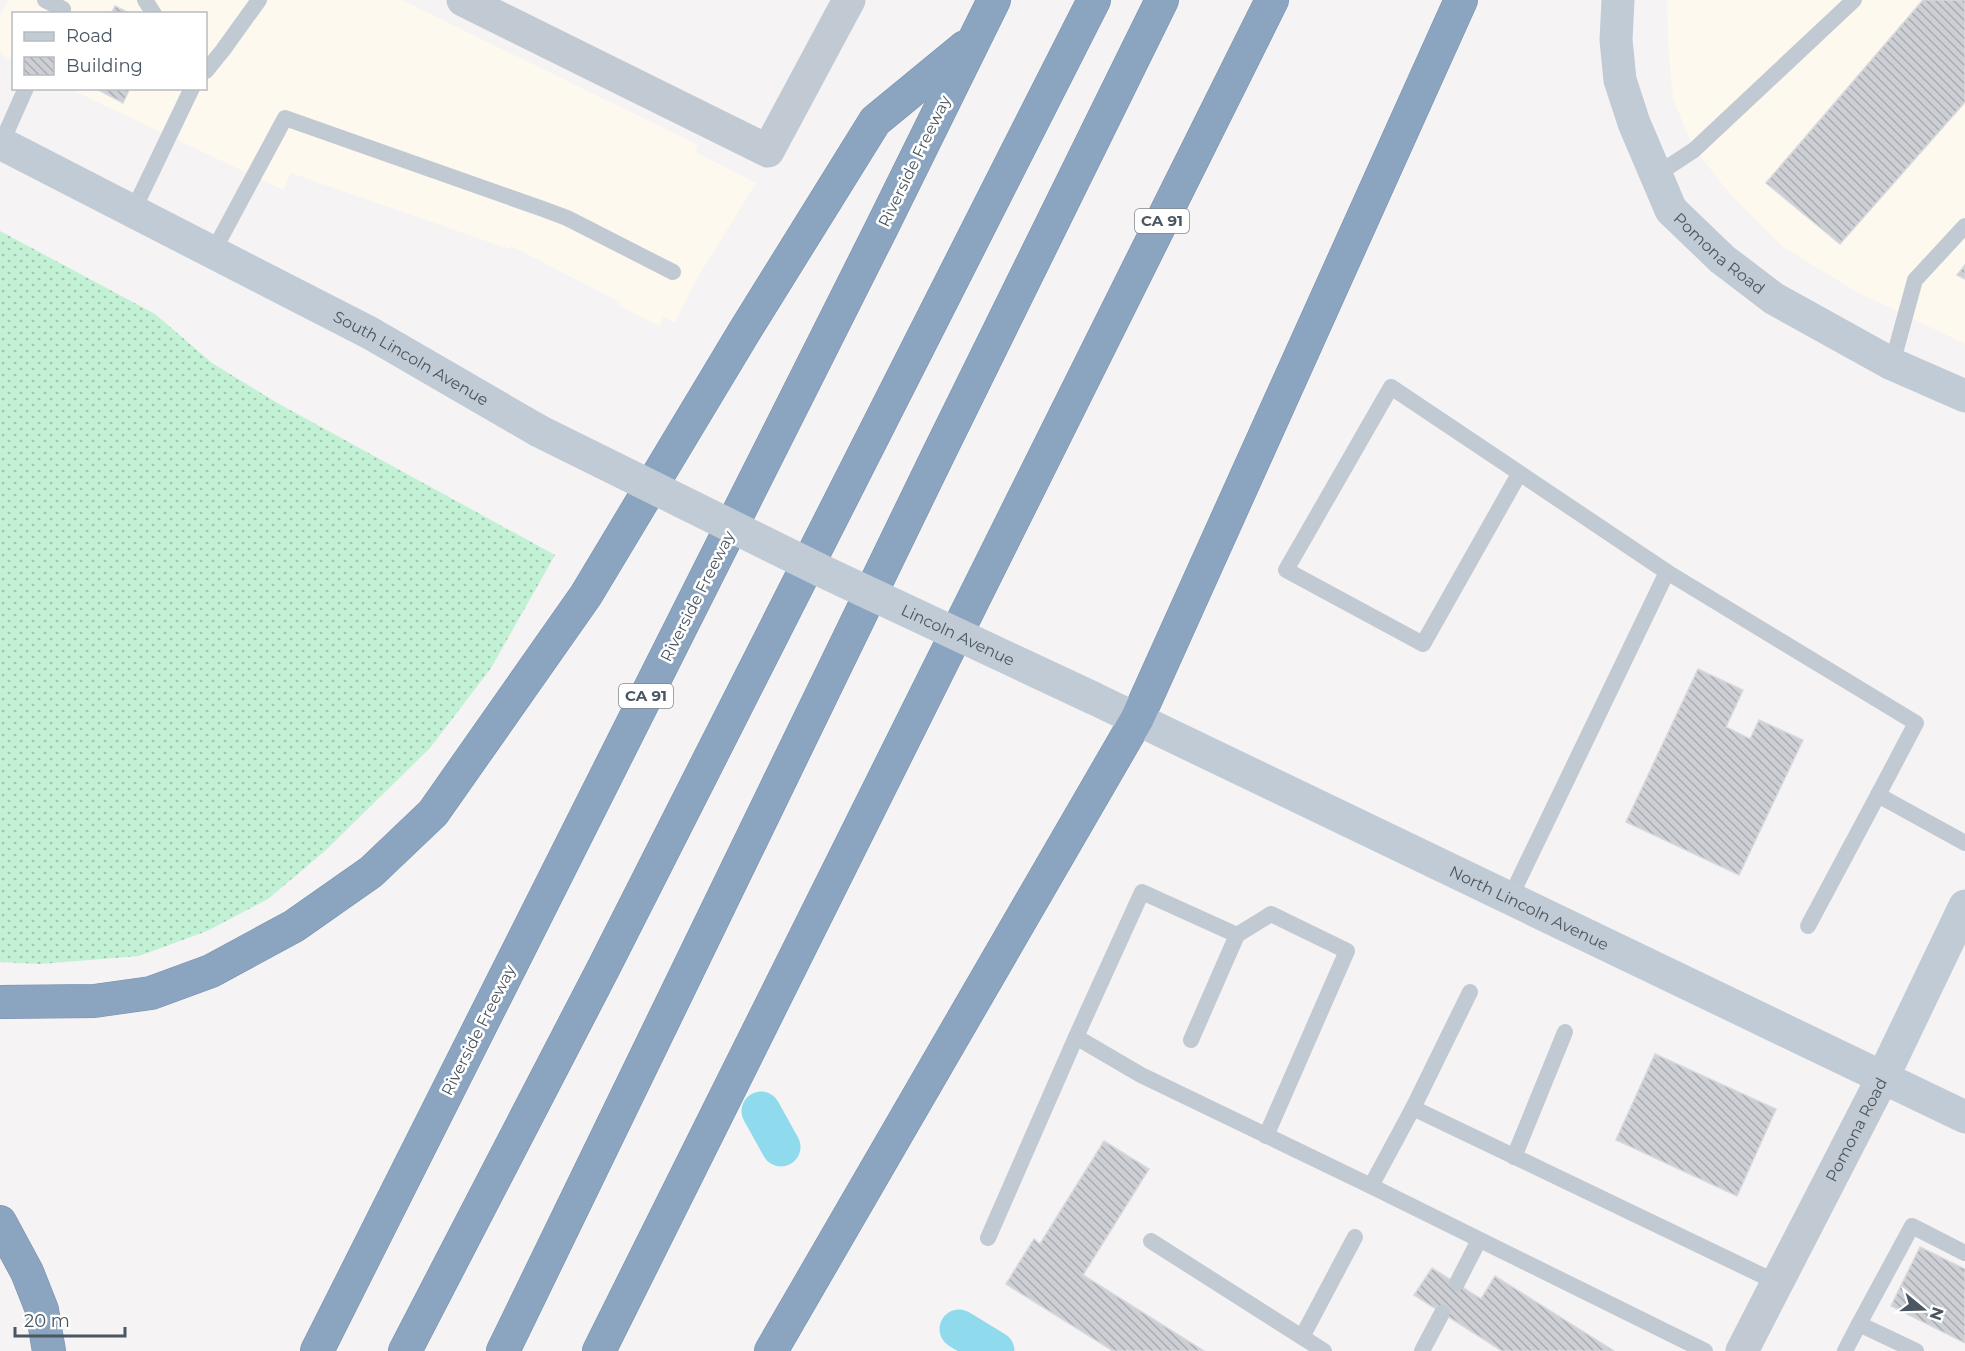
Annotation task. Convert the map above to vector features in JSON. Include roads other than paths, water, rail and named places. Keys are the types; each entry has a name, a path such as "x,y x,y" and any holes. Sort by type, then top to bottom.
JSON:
{"highway":[{"name":"Riverside Freeway","path":"316,1351 994,0"},
{"path":"405,1351 609,957 1094,0"},
{"path":"503,1351 1162,0"},
{"name":"CA 91","path":"599,1351 1272,0"},
{"path":"771,1351 1137,719 1461,0"},
{"path":"0,1002 94,1002 151,993 211,971 294,926 371,872 433,813 586,595 744,332 875,121 974,40"},
{"path":"0,1222 27,1272 38,1301 49,1351"}],"main road":[{"name":"Pomona Road","path":"1618,0 1616,40 1620,80 1634,123 1671,210 1722,259 1773,298 1892,364 1965,396"},
{"name":"South Lincoln Avenue","path":"0,143 370,333 539,431 822,572"},
{"name":"Lincoln Avenue","path":"822,572 1093,698"},
{"name":"North Lincoln Avenue","path":"1093,698 1965,1117"},
{"name":"Pomona Road","path":"1883,1077 1965,906"}],"street":[{"path":"463,0 768,151 849,0"},
{"name":"Pomona Road","path":"1742,1351 1883,1077"}],"lane":[{"path":"45,0 63,7"},
{"path":"207,70 259,0"},
{"path":"1656,175 1694,150 1854,0"},
{"path":"0,143 25,90"},
{"path":"133,211 191,90"},
{"path":"213,252 285,118 551,212 673,272"},
{"path":"1892,364 1916,279 1965,226"},
{"path":"1520,474 1423,644 1286,570 1391,387 1667,572 1916,723 1809,926"},
{"path":"1510,898 1667,572"},
{"path":"1878,795 1965,843"},
{"path":"988,1238 1142,892 1237,935"},
{"path":"1191,1040 1237,935 1271,914 1347,951 1266,1136"},
{"path":"1371,1186 1413,1108 1470,992"},
{"path":"1514,1157 1565,1032"},
{"path":"1076,1037 1141,1075 1705,1351"},
{"path":"1413,1108 1778,1283"},
{"path":"1845,1351 1912,1226 1965,1253"},
{"path":"1302,1337 1355,1237"},
{"path":"1457,1283 1479,1240"},
{"path":"1151,1241 1324,1351"},
{"path":"1422,1351 1442,1313"},
{"path":"1859,1324 1916,1351"}],"waterway":[{"path":"761,1111 781,1147"},
{"path":"959,1329 995,1351"}]}
